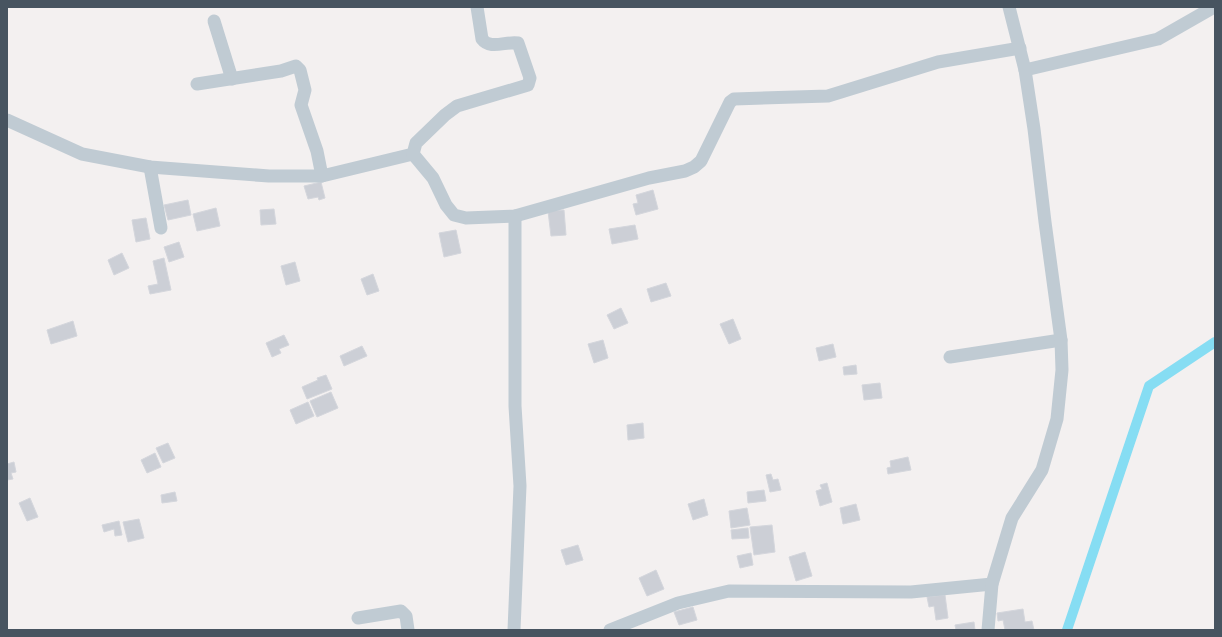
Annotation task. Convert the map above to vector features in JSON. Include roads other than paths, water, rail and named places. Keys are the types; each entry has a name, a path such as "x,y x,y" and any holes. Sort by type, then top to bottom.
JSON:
{"street":[{"path":"413,154 416,143 445,115 457,106 528,85 530,78 518,43 490,45 485,43 482,39 477,7"},
{"path":"988,630 992,584 1012,518 1042,470 1057,419 1062,370 1061,340 1034,129 1025,70 1009,7"},
{"path":"1025,70 1158,39 1209,9"},
{"path":"214,21 232,79"},
{"path":"413,154 432,178 446,206 454,215 466,218 515,216 649,178 686,171 694,167 701,161 730,102 734,99 828,96 938,62 1020,48"},
{"path":"197,84 281,71 296,66 300,70 305,90 301,105 317,151 322,176"},
{"path":"7,120 82,154 150,167 269,176 322,176 413,154"},
{"path":"150,167 161,228"},
{"path":"514,630 520,486 515,406 515,216"},
{"path":"950,357 1061,340"},
{"path":"610,630 678,603 729,591 912,592 992,584"},
{"path":"358,618 401,612 406,616 408,630"}],"waterway":[{"path":"1067,630 1149,386 1215,342"}]}
